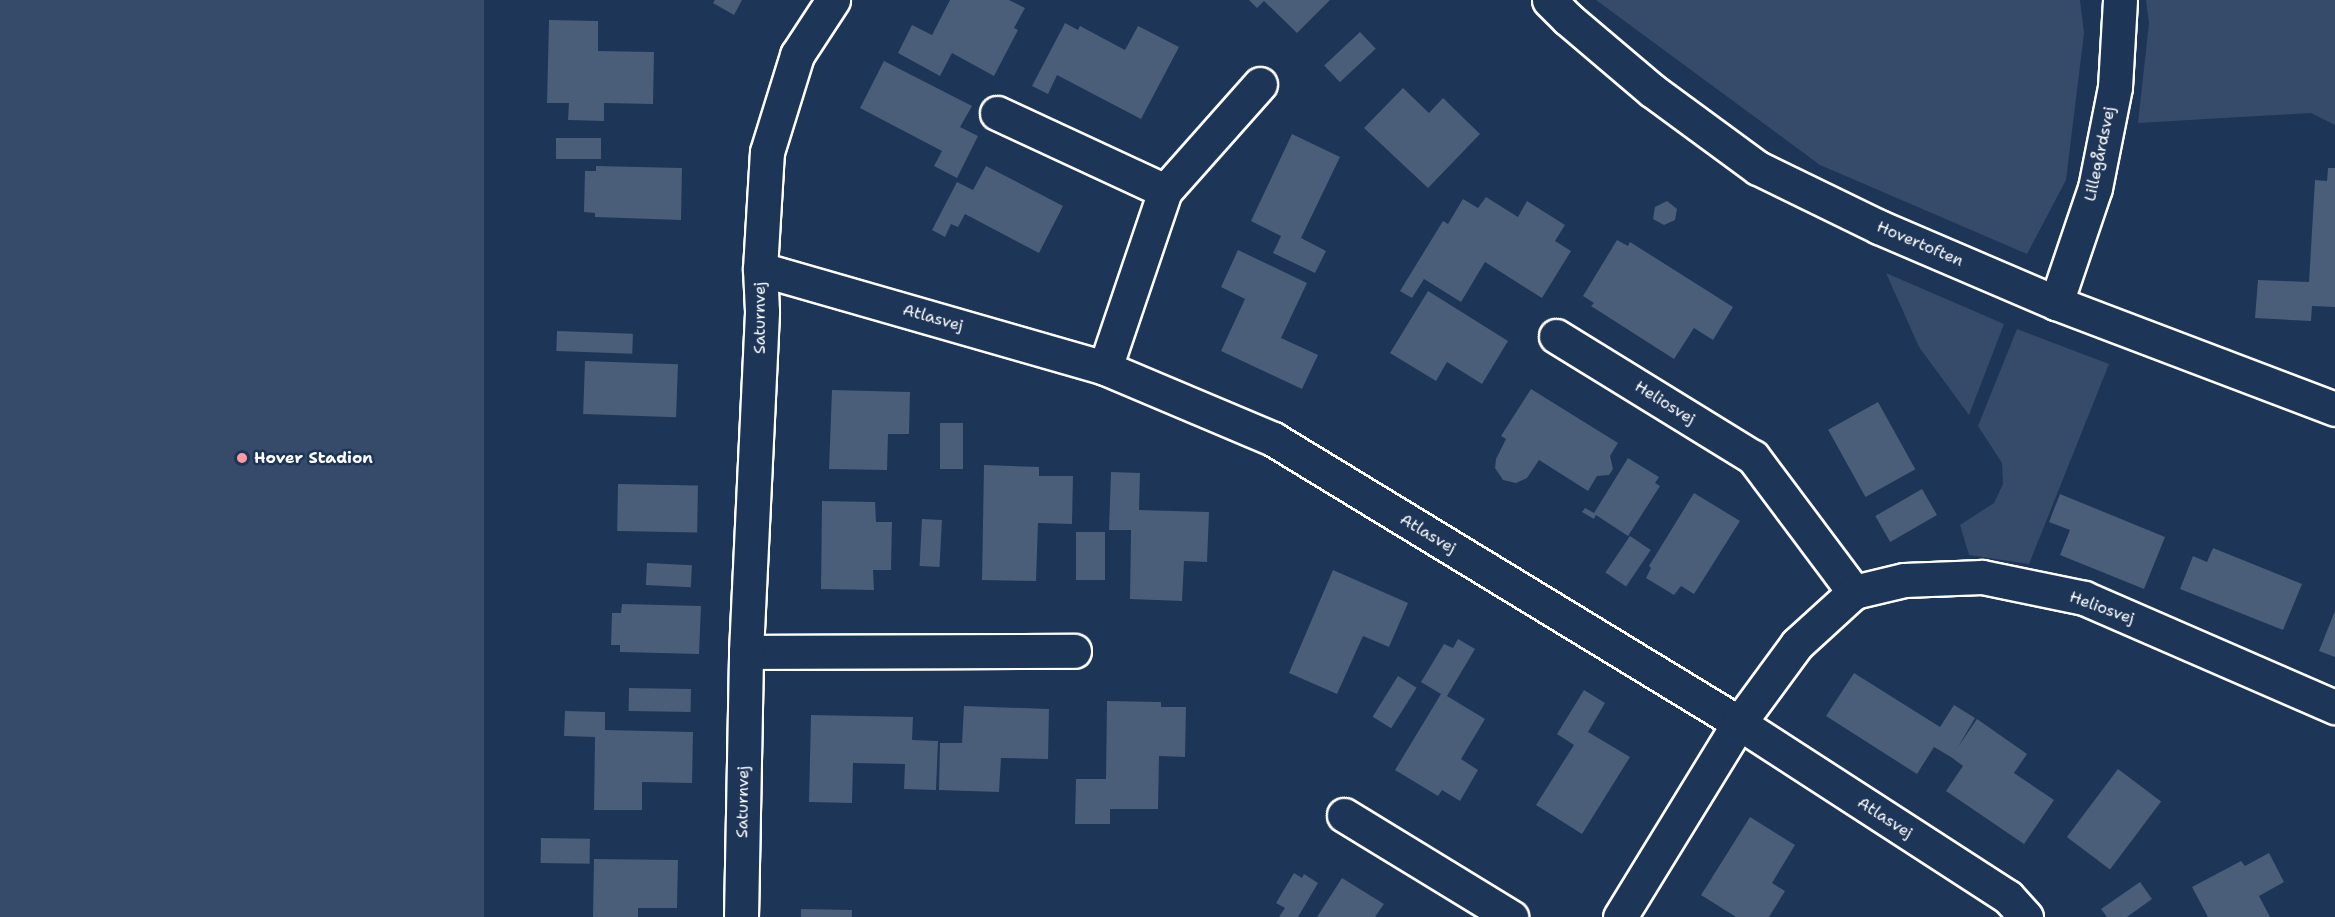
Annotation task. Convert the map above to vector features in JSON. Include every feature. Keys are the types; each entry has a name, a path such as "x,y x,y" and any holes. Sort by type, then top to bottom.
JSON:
{"street":[{"name":"Saturnvej","path":"741,917 746,652 762,310 760,269 767,152 797,55 834,0"},
{"name":"Hovertoften","path":"1549,0 1653,91 1758,168 1879,227 2056,303 2335,409"},
{"name":"Lillegårdsvej","path":"2056,303 2095,188 2115,87 2120,0"},
{"path":"1105,368 1165,192 1260,84"},
{"path":"997,113 1165,192"},
{"name":"Atlasvej","path":"760,269 1105,368 1273,439 1739,723 2008,897 2026,917"},
{"name":"Heliosvej","path":"1556,336 1753,457 1854,592"},
{"name":"Heliosvej","path":"1739,723 1797,644 1854,592 1904,580 1982,577 2084,598 2335,706"},
{"path":"746,652 1074,651"},
{"path":"1620,917 1739,723"},
{"path":"1344,815 1511,917"}],"shaded area":[{"name":"Hover Stadion","path":"0,0 484,0 484,917 0,917"},
{"path":"1596,0 2080,0 2084,33 2066,180 2027,254 1820,165"},
{"path":"2146,0 2335,0 2335,125 2311,113 2138,123 2149,23"},
{"path":"1886,273 2004,324 1969,415 1919,347"},
{"path":"2017,329 2109,364 2029,564 1969,555 1960,525 1994,503 2003,484 2002,463 1978,426"}],"building":[{"path":"715,0 742,0 734,15 713,3"},
{"path":"950,0 1009,0 1025,8 1014,28 1018,30 994,76 952,53 940,76 898,53 912,25 932,35"},
{"path":"1249,0 1330,0 1297,33 1264,1 1257,8"},
{"path":"549,20 598,21 598,51 654,52 653,104 604,103 604,121 568,120 569,103 547,103"},
{"path":"1065,23 1078,30 1080,26 1125,50 1138,26 1179,47 1141,119 1057,75 1048,94 1032,86"},
{"path":"1360,32 1376,49 1340,82 1324,65"},
{"path":"884,61 972,106 960,127 978,136 957,178 934,166 942,151 860,108"},
{"path":"1403,88 1429,113 1443,98 1480,134 1428,188 1364,128"},
{"path":"1292,134 1340,157 1301,238 1326,251 1315,273 1273,253 1281,236 1251,221"},
{"path":"556,138 601,138 601,159 556,159"},
{"path":"596,166 682,168 681,220 595,217 595,213 584,212 585,171 596,171"},
{"path":"986,166 1063,206 1039,253 965,214 958,227 951,224 945,237 932,230 957,182 973,190"},
{"path":"2328,168 2335,168 2335,307 2312,306 2311,321 2255,318 2258,280 2309,282 2315,180 2327,181"},
{"path":"1486,197 1518,217 1527,201 1565,225 1555,241 1571,251 1542,298 1485,262 1461,302 1424,279 1412,298 1400,291 1443,221 1448,224 1463,199 1478,208"},
{"path":"1667,201 1677,209 1675,220 1664,225 1653,219 1655,207"},
{"path":"1617,240 1628,246 1630,242 1733,307 1713,340 1694,328 1674,359 1591,306 1594,303 1583,296"},
{"path":"1238,250 1307,283 1281,338 1318,355 1302,389 1221,351 1245,299 1221,287"},
{"path":"1428,291 1508,341 1482,384 1447,362 1436,381 1390,353"},
{"path":"557,331 633,334 632,354 556,351"},
{"path":"585,361 678,364 676,417 583,414"},
{"path":"1531,389 1618,443 1610,456 1613,469 1609,475 1597,476 1588,491 1539,460 1527,478 1516,483 1503,480 1495,468 1496,459 1506,439 1501,436"},
{"path":"832,390 910,392 909,434 888,434 887,470 829,469"},
{"path":"1878,402 1915,469 1865,497 1828,430"},
{"path":"940,423 963,423 963,469 940,469"},
{"path":"1628,458 1659,477 1655,483 1660,486 1628,536 1596,515 1594,519 1582,512 1585,508 1594,513"},
{"path":"984,465 1039,467 1039,476 1073,476 1072,524 1038,523 1036,581 982,580"},
{"path":"1111,472 1140,473 1139,510 1209,512 1207,562 1184,561 1182,601 1130,599 1131,530 1109,530"},
{"path":"618,484 698,485 697,532 617,531"},
{"path":"1922,489 1937,515 1890,542 1875,516"},
{"path":"1694,493 1740,521 1694,594 1681,586 1674,595 1646,578 1651,568 1649,566"},
{"path":"2060,494 2165,537 2144,589 2060,555 2070,530 2049,522"},
{"path":"822,501 875,502 876,522 892,522 891,570 873,570 874,590 821,589"},
{"path":"922,519 942,520 940,567 920,566"},
{"path":"1076,532 1105,532 1105,580 1076,580"},
{"path":"1630,536 1651,550 1626,586 1605,572"},
{"path":"2213,548 2302,584 2283,630 2180,589 2193,556 2207,562"},
{"path":"647,563 692,565 691,587 646,585"},
{"path":"1333,570 1408,603 1389,647 1363,636 1337,694 1289,673"},
{"path":"622,604 701,606 699,654 620,652 620,645 611,645 612,613 621,613"},
{"path":"2335,611 2335,657 2319,651"},
{"path":"1458,639 1475,649 1447,696 1485,719 1461,759 1478,770 1460,801 1442,790 1438,796 1395,770 1441,694 1421,682 1444,644 1453,648"},
{"path":"1854,673 1940,727 1954,705 1975,718 1958,747 1977,719 2027,754 2014,773 2054,800 2024,844 1946,791 1963,766 1951,757 1934,747 1917,774 1826,716"},
{"path":"1398,676 1417,688 1391,728 1373,717"},
{"path":"629,688 691,689 691,712 629,711"},
{"path":"1584,690 1605,703 1588,732 1630,757 1582,834 1536,805 1574,745 1557,734"},
{"path":"1107,701 1161,702 1161,707 1186,707 1185,757 1159,756 1158,809 1110,809 1110,824 1075,824 1076,779 1106,779"},
{"path":"964,706 1049,709 1048,759 1001,758 999,792 939,790 940,743 962,743"},
{"path":"565,711 605,712 605,730 693,732 692,783 642,782 642,810 594,810 595,737 564,736"},
{"path":"811,715 913,717 912,740 938,741 936,790 904,789 905,764 853,763 852,803 809,802"},
{"path":"2118,769 2161,801 2110,869 2067,837"},
{"path":"1750,817 1795,845 1772,883 1785,891 1769,917 1736,917 1701,895"},
{"path":"541,838 590,839 590,864 541,863"},
{"path":"2269,853 2284,882 2259,896 2270,917 2208,917 2192,887 2241,861 2245,866"},
{"path":"594,859 678,860 677,908 638,908 638,917 593,917"},
{"path":"1294,873 1302,878 1304,874 1318,883 1298,917 1279,917 1285,908 1276,903"},
{"path":"1342,878 1384,904 1375,917 1317,917"},
{"path":"2140,882 2152,899 2127,917 2107,917 2101,909"},
{"path":"801,909 852,910 852,917 801,917"}],"place":[{"name":"Hover Stadion","path":"242,458"}]}
